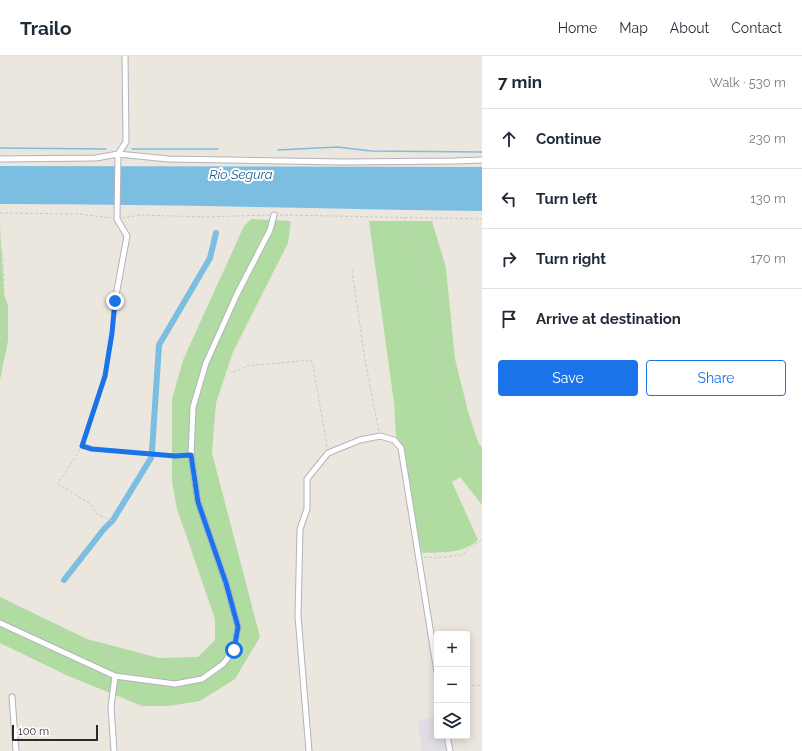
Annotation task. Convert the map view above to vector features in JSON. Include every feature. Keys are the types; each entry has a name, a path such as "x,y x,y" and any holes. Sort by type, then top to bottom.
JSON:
{"street":[{"path":"115,301 127,236 117,219 118,154 126,142 125,56"},
{"path":"0,159 96,158 118,154 192,160 343,162 482,160"},
{"path":"0,623 116,676 175,684 202,679 223,664 234,650 238,627 226,583 198,502 191,455 193,407 206,363 237,294 267,237 274,215"},
{"path":"309,751 298,616 300,529 308,509 307,479 328,453 360,440 380,436 394,440 401,448 436,667"},
{"path":"114,751 111,708 116,676"},
{"path":"12,697 16,751"},
{"path":"448,739 450,751"}],"path":[{"path":"0,213 79,214 117,219 140,215 205,217 274,215 482,219"},
{"path":"403,217 428,273 434,294 439,314 441,362 456,428 473,464 482,476"},
{"path":"0,602 78,639 120,656 180,665 201,661 215,650 222,635 218,611 190,536 177,490 175,456 175,398 187,365 229,266 244,236 267,237"},
{"path":"0,244 3,260 5,336 0,367"},
{"path":"352,270 365,360 380,436"},
{"path":"112,521 98,515 91,504 58,484 82,446 105,376 112,333 115,301"},
{"path":"214,347 226,360 226,367 232,374 247,366 311,360 328,453"},
{"path":"82,446 92,449 175,456 191,455"},
{"path":"419,557 437,558 462,555 482,540"},
{"path":"0,610 3,603"},
{"path":"116,676 120,656"},
{"path":"470,686 482,685"}],"shaded area":[{"path":"434,717 434,739 452,739 454,751 422,751 418,721"}],"green space":[{"path":"251,219 291,221 288,243 233,352 216,403 212,453 260,637 235,679 200,701 169,706 142,706 66,675 0,643 0,597 87,639 159,658 198,657 215,640 215,619 177,509 172,482 172,399 183,360 244,226"},
{"path":"369,221 432,221 446,268 455,359 468,411 478,442 482,448 482,505 460,477 452,482 478,540 472,545 459,550 422,553 396,435 394,403"},
{"path":"0,226 4,295 8,305 8,341 0,380"}],"water":[{"name":"Río Segura","path":"0,166 482,167 482,211 0,204"}],"waterway":[{"path":"278,150 337,147 371,151 482,152"},
{"path":"0,148 106,149"},
{"path":"132,149 218,149"},
{"path":"152,451 159,345 210,258 216,233"},
{"path":"64,580 104,529 113,520 151,458"}],"route":[{"path":"115,301 112,333 105,376 82,446 92,449 175,456 191,455 198,502 226,583 238,627 234,650"}]}
